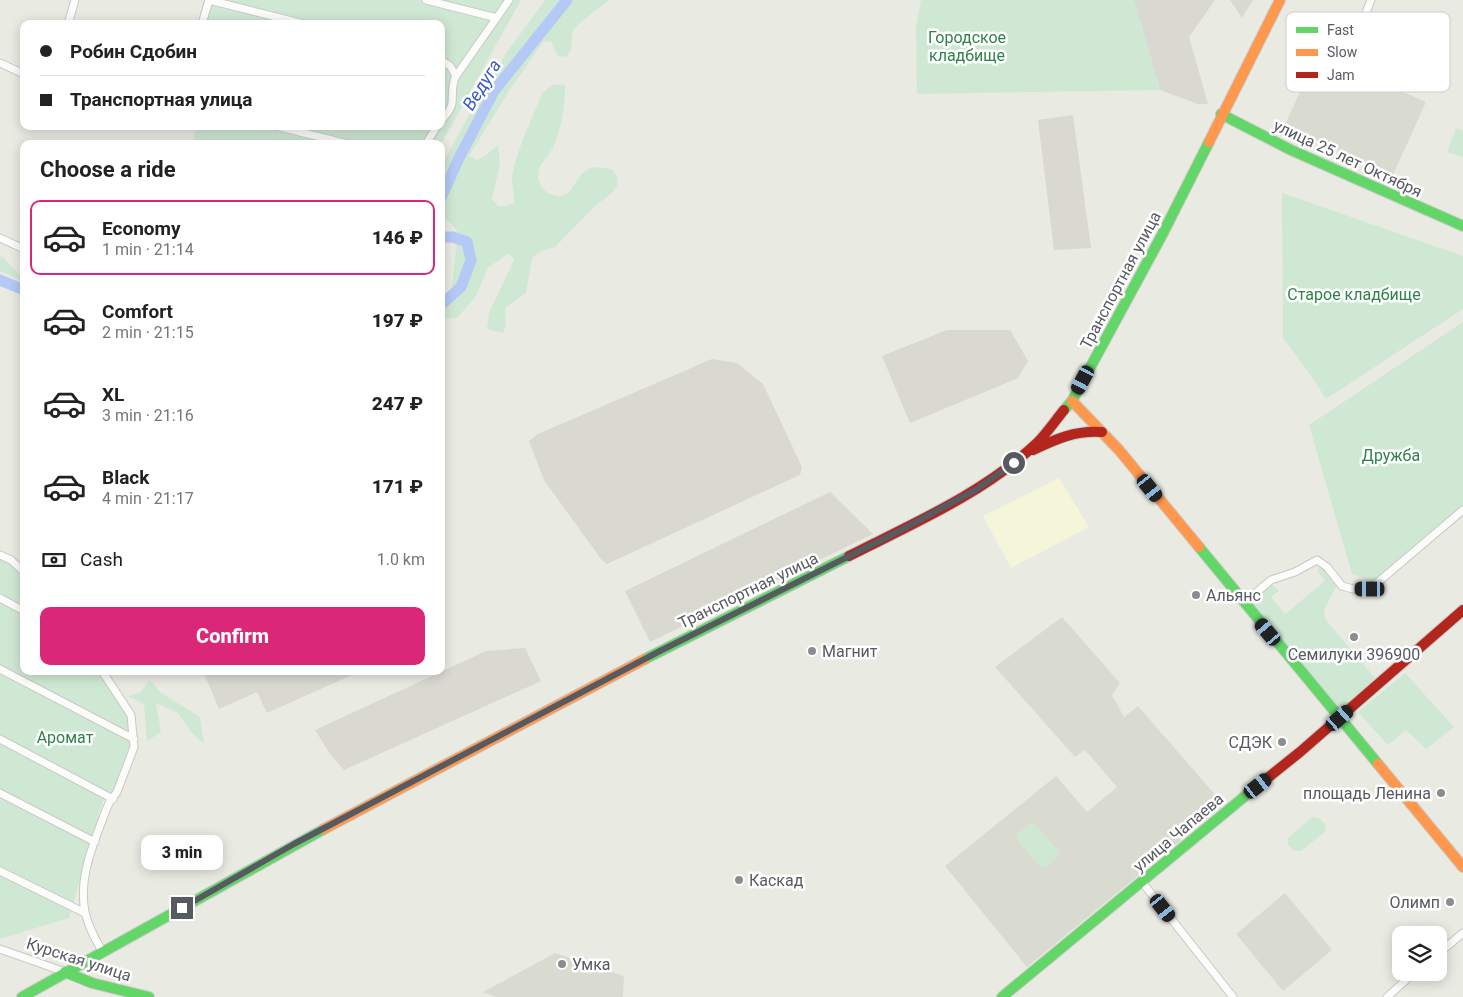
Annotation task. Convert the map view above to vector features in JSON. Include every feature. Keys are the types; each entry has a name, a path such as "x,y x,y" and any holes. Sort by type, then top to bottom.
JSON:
{"main road":[{"name":"Транспортная улица","path":"22,997 287,848 658,652 903,529 977,489 1022,456 1039,441 1072,401 1162,235 1221,114 1280,0"},
{"name":"улица 25 лет Октября","path":"1221,114 1291,150 1463,226"},
{"path":"1072,401 1124,457 1463,867"},
{"path":"1022,456 1069,434 1085,430 1102,432"},
{"name":"улица Чапаева","path":"1002,997 1340,718 1463,610"},
{"name":"Курская улица","path":"65,972 92,983 149,997"}],"street":[{"path":"69,20 75,0"},
{"path":"203,20 209,0 288,20"},
{"path":"426,0 497,18"},
{"path":"445,112 452,104 452,83 456,76 509,0"},
{"path":"1366,12 1370,0"},
{"path":"0,63 20,72"},
{"path":"445,63 450,66 456,76"},
{"path":"292,130 332,140"},
{"path":"0,238 20,247"},
{"path":"1244,603 1271,580 1295,572 1317,560 1327,567 1342,586 1353,589 1370,589 1463,510"},
{"path":"0,555 11,560 20,568"},
{"path":"0,598 20,609"},
{"path":"0,669 134,739"},
{"path":"102,951 85,913 84,882 86,870 109,803 117,792 132,754 134,739 131,715 105,675"},
{"path":"0,739 113,799"},
{"path":"0,793 95,842"},
{"path":"0,871 85,913"},
{"path":"1142,882 1233,997"},
{"path":"1447,946 1463,933"},
{"name":"Курская улица","path":"0,949 65,972"},
{"path":"1387,997 1405,981"}],"shaded area":[{"path":"1134,0 1215,0 1189,37 1208,104 1198,104 1160,90"},
{"path":"1230,0 1253,0 1242,18"},
{"path":"1300,92 1403,92 1426,102 1393,175 1284,127"},
{"path":"1073,115 1091,248 1054,250 1038,120"},
{"path":"947,330 1010,330 1028,361 1018,378 910,423 882,356"},
{"path":"712,359 737,363 763,384 802,467 800,475 607,564 601,559 544,480 529,441 538,434"},
{"path":"1059,478 1089,527 1011,568 983,516"},
{"path":"830,492 873,534 650,642 625,591"},
{"path":"1062,617 1120,683 1112,695 1124,717 1138,706 1224,805 1027,967 945,866 1056,776 1087,812 1117,787 1085,750 1075,757 995,667"},
{"path":"525,648 541,681 344,770 330,754 315,730 434,675 445,675 445,670 486,651"},
{"path":"205,675 352,675 267,713 257,692 219,709"},
{"path":"1285,893 1332,950 1283,991 1236,934"},
{"name":"Умка","path":"555,953 624,976 623,997 497,997 483,992"}],"green space":[{"path":"204,0 521,0 443,140 193,140 196,130 445,130 445,20 198,20"},
{"path":"545,0 609,0 575,28 572,35 572,47 566,57 558,56 551,41 543,42 509,91 469,156 477,160 498,145 500,164 492,199 498,206 514,203 513,171 524,137 542,94 552,86 558,84 565,85 564,107 559,131 552,149 540,167 538,178 540,184 547,193 560,196 567,194 581,174 588,169 598,167 612,170 618,178 617,186 611,194 597,204 555,247 539,252 532,258 526,293 505,308 506,325 503,333 487,329 489,313 514,260 509,253 488,268 476,296 457,318 445,318 445,303 452,288 456,247 459,236 450,222 445,219 445,160 470,113 507,52"},
{"name":"Городское кладбище","path":"921,0 1134,0 1160,90 917,94 916,27"},
{"path":"1456,128 1463,131 1463,157 1447,152"},
{"name":"Старое кладбище","path":"1282,193 1463,256 1463,309 1326,399 1283,338"},
{"path":"0,256 20,276 20,280 0,271"},
{"name":"Дружба","path":"1463,322 1463,506 1373,582 1352,574 1309,425"},
{"name":"Аромат","path":"0,557 9,561 20,573 20,675 102,675 128,715 131,745 114,790 103,800 69,918 0,939"},
{"path":"1326,566 1338,583 1324,610 1325,619 1375,678 1356,697 1343,706 1332,705 1251,605 1251,599 1269,582 1279,591 1271,597 1285,614 1325,581 1317,570"},
{"path":"1405,673 1454,727 1426,749 1406,730 1388,745 1358,712"},
{"path":"150,680 160,692 200,717 204,744 191,732 178,713 156,703 161,732 147,741 144,704 127,696 140,693"},
{"path":"1312,817 1319,818 1325,824 1326,831 1301,851 1294,851 1288,845 1288,838"},
{"path":"1029,824 1035,825 1059,851 1057,857 1046,867 1039,866 1017,840 1017,835"}],"waterway":[{"name":"Ведуга","path":"445,189 494,91 567,0"},
{"name":"Ведуга","path":"445,237 453,237 467,242 471,260 461,287 445,301"},
{"name":"Ведуга","path":"0,280 20,288"}],"traffic: fast":[{"path":"1221,114 1291,150 1463,226"},
{"path":"1064,410 1072,401 1162,235 1209,142"},
{"path":"1199,547 1378,764"},
{"path":"645,659 849,556"},
{"path":"1002,997 1250,792"},
{"path":"22,997 324,829"},
{"path":"65,972 92,983 149,997"}],"traffic: slow":[{"path":"1209,142 1280,0"},
{"path":"1072,401 1119,450 1199,547"},
{"path":"324,829 645,659"},
{"path":"1378,764 1463,867"}],"traffic: jam":[{"path":"849,556 948,506 994,477 1037,443 1064,410"},
{"path":"1033,450 1075,434 1102,432"},
{"path":"1250,792 1300,752 1463,610"}],"place":[{"name":"Альянс","path":"1196,595"},
{"name":"Семилуки 396900","path":"1354,637"},
{"name":"Магнит","path":"812,651"},
{"name":"СДЭК","path":"1282,742"},
{"name":"площадь Ленина","path":"1441,793"},
{"name":"Каскад","path":"739,880"},
{"name":"Олимп","path":"1450,902"},
{"name":"Умка","path":"562,964"}],"route":[{"path":"182,908 294,844 557,705 903,529 977,489 1014,463"}]}
